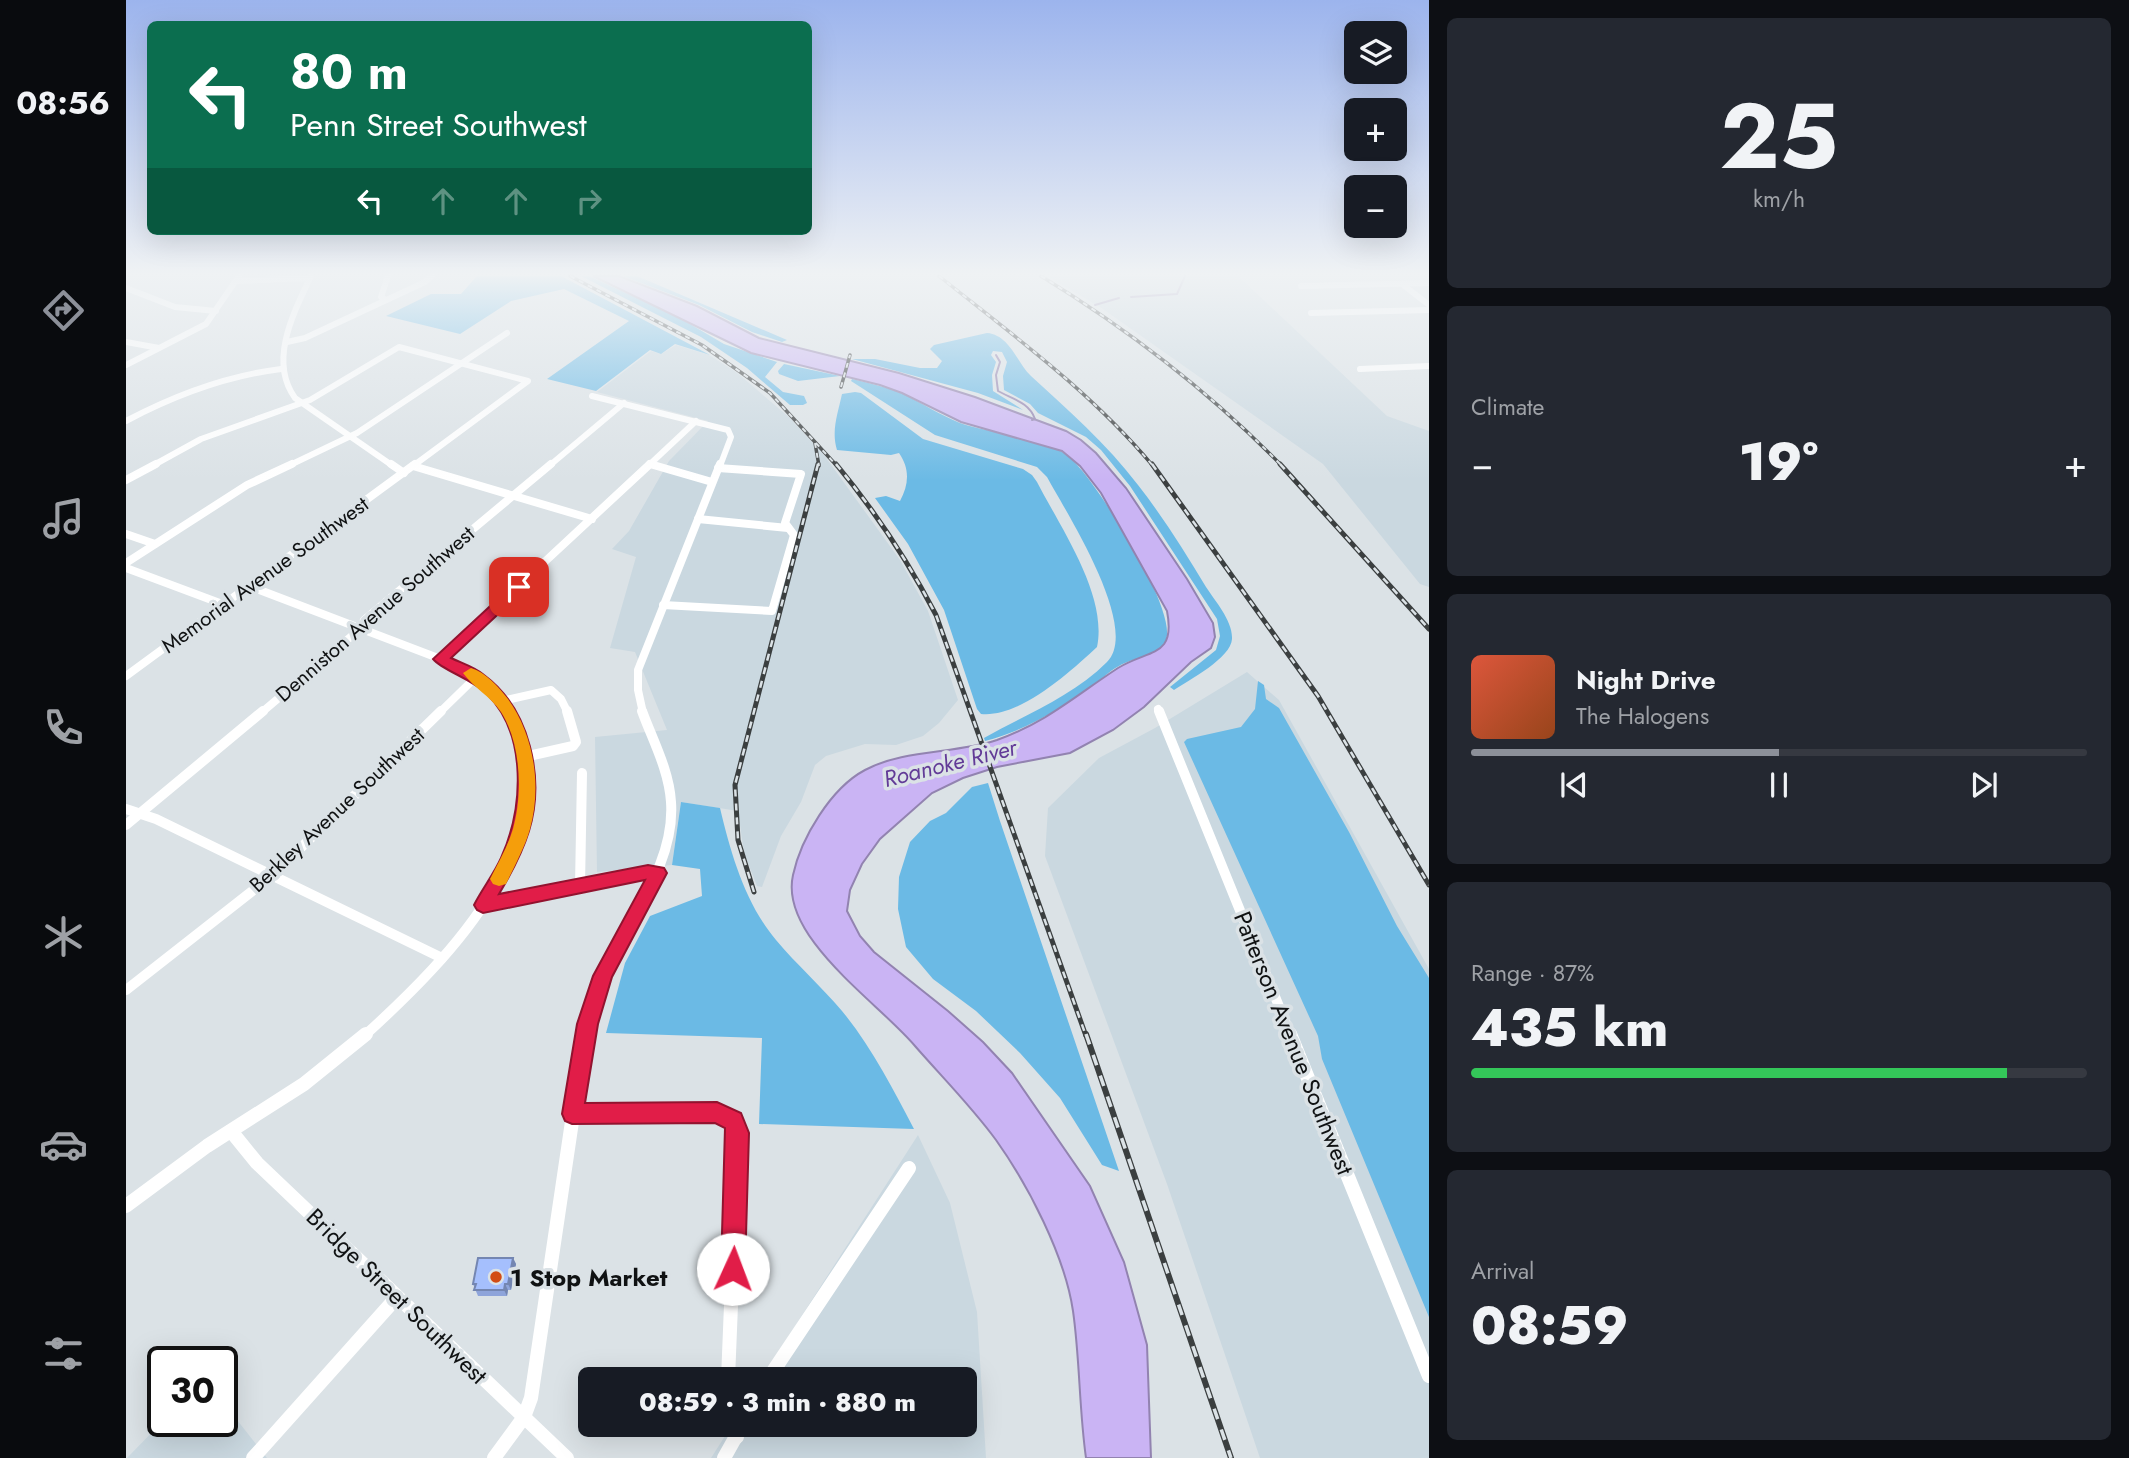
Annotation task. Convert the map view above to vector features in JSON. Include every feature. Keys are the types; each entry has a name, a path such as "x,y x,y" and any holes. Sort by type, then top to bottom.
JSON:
{"street":[{"path":"137,344 159,348"},
{"path":"126,365 167,344"},
{"path":"287,344 281,369 285,388 303,404 404,473"},
{"path":"126,563 247,485 351,436 491,344"},
{"path":"126,480 201,439 303,404 397,348 430,354 528,381 412,466"},
{"path":"1360,369 1429,366"},
{"path":"126,421 202,387 281,369"},
{"path":"494,1458 524,1417 531,1398 572,1114 588,1024 602,976 657,873 671,825 673,793 666,767 638,697 638,670 731,435 724,428 592,396"},
{"name":"Denniston Avenue Southwest","path":"126,825 361,627 364,620 624,403"},
{"path":"440,659 696,421"},
{"path":"650,464 712,482"},
{"path":"412,466 592,519"},
{"name":"Memorial Avenue Southwest","path":"126,676 412,466"},
{"path":"663,605 772,611 794,535 785,523 801,474 718,468"},
{"path":"698,519 788,528"},
{"path":"126,534 155,544"},
{"path":"126,568 225,605"},
{"path":"126,1206 334,1062 390,1013 442,958 483,905 508,863 522,829 526,787 519,732 502,701 477,676 361,627 249,586"},
{"name":"Berkley Avenue Southwest","path":"126,990 271,876 477,676"},
{"path":"502,701 551,690 559,694 568,714 576,742 573,746 524,757"},
{"name":"Patterson Avenue Southwest","path":"1158,709 1429,1376"},
{"path":"580,886 582,773"},
{"path":"126,809 168,825 442,958"},
{"path":"483,905 648,872 657,873"},
{"path":"572,1114 717,1112 726,1115 737,1127 728,1367"},
{"name":"Bridge Street Southwest","path":"231,1131 257,1163 567,1458"},
{"path":"776,1367 909,1168"},
{"path":"253,1458 397,1297"},
{"path":"724,1458 733,1437"}],"shaded area":[{"path":"596,344 675,344 661,354 650,350 596,391 547,379"},
{"path":"675,344 689,344 710,355"},
{"path":"711,344 724,344 777,362 765,377 783,392 804,396 807,403 790,405 747,368"},
{"path":"1007,344 1026,371 1113,455 1165,522 1227,618 1232,639 1225,654 1174,690 1170,687 1216,650 1220,636 1217,619 1130,486 1101,450 1086,437 1038,413 1030,404 1004,390 1003,376 1007,362 1002,352 993,351 991,355 996,362 992,375 993,391 1023,410 978,393 852,359 875,359 920,368 937,368 942,361 930,349 934,345"},
{"path":"1153,344 1310,344 1387,416 1429,431 1429,587 1420,584 1323,464"},
{"path":"676,345 709,355 736,372 790,418 824,455 900,560 928,611 958,700 939,723 923,736 896,745 865,744 826,756 815,765 801,802 781,836 762,887 757,886 744,853 738,811 681,802 672,865 597,872 595,737 667,730 635,652 610,648 636,557 612,549 629,531 669,461 708,421 597,392 651,351 661,354"},
{"path":"784,364 840,376 798,381 779,374 778,371"},
{"path":"852,379 897,392 960,423 1044,444 1067,455 1095,488 1132,545 1148,576 1167,627 1165,642 1161,647 1115,668 1081,695 1042,718 985,741 984,738 1064,695 1107,662 1115,646 1115,624 1108,598 1069,516 1047,477 1037,467 935,435 851,381"},
{"path":"861,393 923,439 1023,469 1037,482 1080,562 1096,606 1099,627 1097,647 1059,680 1028,701 996,713 981,714 977,709 944,610 908,544 875,498 886,496 900,501 907,477 903,459 899,453 891,455 837,450 835,429 842,394"},
{"path":"1247,672 1279,700 1429,969 1429,1458 1260,1458 1167,1184 1045,856 1048,808 1099,758 1155,728"},
{"path":"1258,681 1264,685 1266,699 1279,708 1349,832 1397,926 1429,978 1429,1317 1322,1059 1318,1036 1184,742 1187,739 1241,727 1255,709"},
{"path":"988,783 1119,1171 1102,1165 1060,1098 1020,1053 976,1011 933,979 906,947 898,909 899,877 910,842 930,821 946,813 972,787"},
{"path":"681,802 720,808 734,860 765,926 853,1024 881,1068 914,1129 759,1124 762,1038 606,1033 625,963 650,916 702,896 700,869 672,865"},
{"path":"918,1135 950,1203 977,1312 986,1458 711,1458 724,1437 977,1437 977,1367 769,1367"},
{"path":"238,1421 267,1458 127,1458 147,1437 238,1437"}],"water":[{"name":"Roanoke River","path":"733,344 783,344 899,373 975,397 1066,431 1096,453 1126,488 1213,623 1215,637 1211,648 1191,662 1144,707 1113,730 1070,753 997,767 963,778 932,793 880,839 862,864 850,890 847,911 860,936 874,952 948,1011 1012,1073 1090,1186 1124,1262 1147,1345 1151,1458 1086,1458 1073,1311 1062,1267 1044,1222 1008,1158 977,1116 899,1029 856,989 816,945 801,922 793,898 793,875 803,846 819,815 852,778 896,758 981,744 1031,725 1118,668 1164,645 1169,626 1167,611 1101,493 1080,466 1062,451 961,422 880,385 751,353"}],"building":[{"name":"1 Stop Market","path":"478,1258 513,1258 508,1284 505,1284 504,1290 474,1290"}],"waterway":[{"path":"996,355 1000,362 996,375 998,391 1029,409 1035,419 1032,420"}],"railway":[{"path":"700,344 770,393 837,466"},
{"path":"1024,344 1078,389 1153,466"},
{"path":"1142,344 1226,413 1280,464"},
{"path":"841,387 850,355"},
{"path":"815,443 819,466"},
{"path":"754,892 738,840 735,785 818,464"},
{"path":"836,464 890,537 936,615 1086,1036"},
{"path":"1152,464 1318,696 1429,885"},
{"path":"1280,464 1429,629"},
{"path":"1086,1034 1231,1458"}],"slow traffic":[{"path":"471,673 502,701 519,732 523,746 526,787 522,829 499,879"}],"place":[{"name":"1 Stop Market","path":"496,1277"}],"route":[{"path":"519,587 440,659 477,676 495,692 509,712 523,746 526,787 522,829 508,863 483,905 648,872 657,873 602,976 588,1024 572,1114 717,1112 733,1121 738,1133 733,1269"}]}
